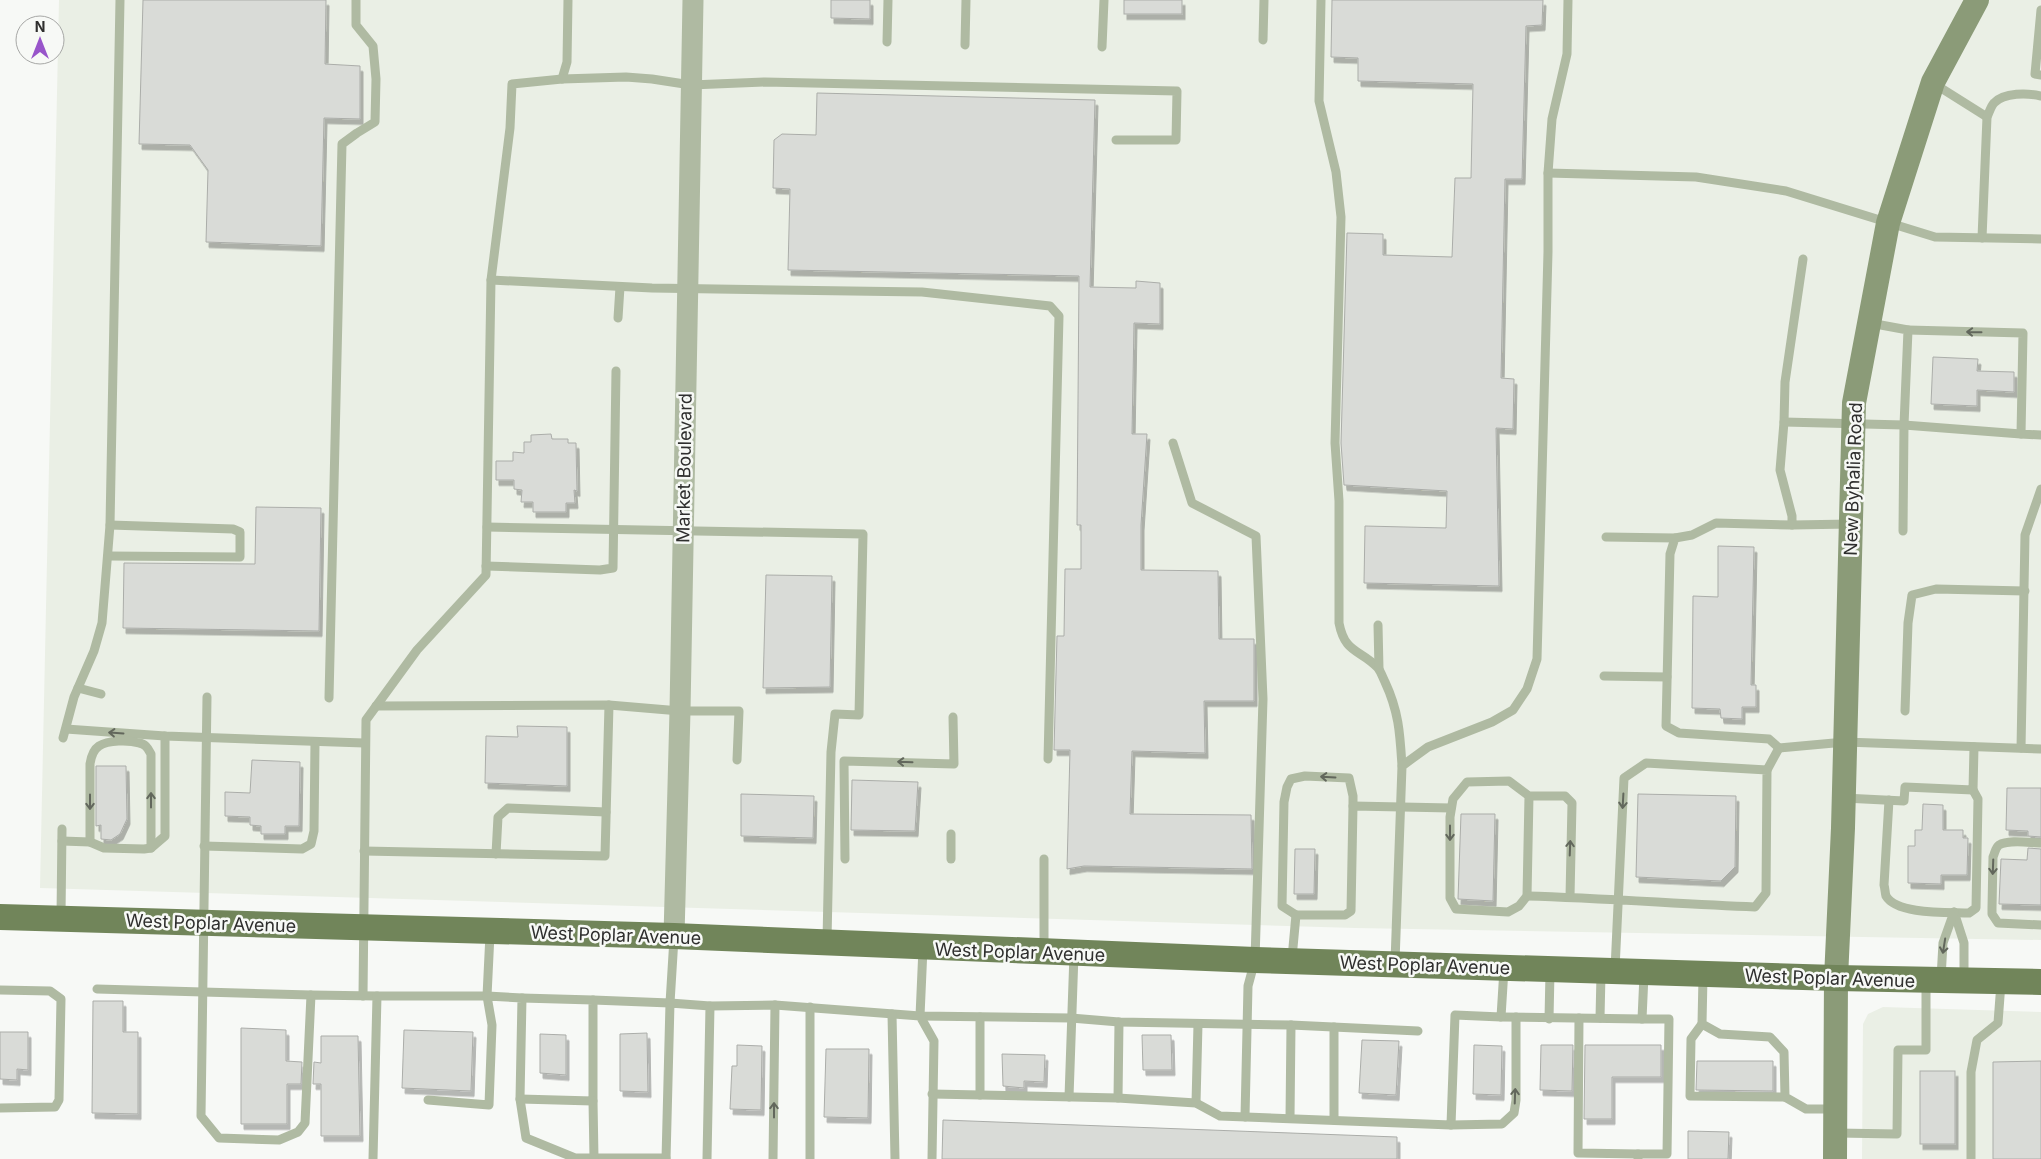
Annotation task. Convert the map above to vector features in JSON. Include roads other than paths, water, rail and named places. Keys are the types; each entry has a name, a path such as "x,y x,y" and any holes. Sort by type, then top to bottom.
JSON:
{"main road":[{"name":"New Byhalia Road","path":"1835,1159 1836,978 1844,798 1854,403 1888,222 1933,82 1977,0"},
{"name":"West Poplar Avenue","path":"0,917 674,936 1044,953 1504,968 1944,981 2041,982"}],"street":[{"name":"Market Boulevard","path":"674,936 693,0"}],"lane":[{"path":"120,0 108,556 102,624 94,651 78,688 64,734 364,743"},
{"path":"329,698 342,144 375,122 376,78 373,46 356,25 356,0"},
{"path":"562,79 567,62 568,0"},
{"path":"887,42 888,0"},
{"path":"965,45 966,0"},
{"path":"1102,47 1104,0"},
{"path":"1263,40 1264,0"},
{"path":"1321,0 1319,100 1336,172 1341,218 1335,443 1340,501 1339,623 1342,637 1352,650 1379,669"},
{"path":"1402,766 1428,747 1492,722 1513,710 1527,689 1537,659 1548,252 1548,173 1552,119 1567,54 1568,0"},
{"path":"2041,10 2035,74 2041,75"},
{"path":"363,996 364,743 366,720 417,650 486,575 491,280 510,128 512,84 562,79 626,78 652,79 691,85 765,82 1177,91 1176,140 1116,140"},
{"path":"1933,82 1986,117"},
{"path":"1982,238 1986,117 1995,102 2010,96 2031,94 2041,96"},
{"path":"1548,173 1696,177 1786,191 1935,237 2041,239"},
{"path":"1792,525 1792,516 1780,470 1785,382 1802,259"},
{"path":"491,280 620,287 922,292 1050,306 1059,316 1048,759"},
{"path":"618,318 620,287"},
{"path":"1869,323 1908,330 2023,333 2022,434"},
{"path":"1904,531 1904,425 1908,330"},
{"path":"486,566 600,570 612,568 616,370"},
{"path":"1784,422 1904,425 2041,435"},
{"path":"1173,442 1192,503 1256,536 1263,699 1255,960 1248,986 1245,1117"},
{"path":"2021,748 2025,535 2041,489"},
{"path":"1606,537 1675,538 1692,535 1716,523 1851,524"},
{"path":"108,556 240,556 240,532 233,529 110,525"},
{"path":"487,527 863,534 859,715 835,714 832,752 827,943"},
{"path":"1675,538 1670,554 1666,726 1680,733 1769,739 1779,748 1845,742 2041,749"},
{"path":"1905,711 1908,623 1912,594 1936,589 2024,590"},
{"path":"1378,625 1379,669 1391,694 1399,723 1402,766 1395,964"},
{"path":"1604,676 1667,677"},
{"path":"78,688 101,694"},
{"path":"206,697 201,1116 219,1138 279,1140 298,1132 305,1123 310,995"},
{"path":"376,706 609,705 680,711 739,711 738,760"},
{"path":"364,851 605,856 609,705"},
{"path":"845,859 844,761 954,764 953,717"},
{"path":"62,841 90,842 104,848 151,848 166,836 165,736"},
{"path":"204,846 302,849 311,844 314,831 315,742"},
{"path":"90,842 90,764 92,756 96,749 105,743 139,743 146,746 151,754 151,848"},
{"path":"1889,800 1884,885 1886,896 1893,903 1904,909 1970,913 1976,908 1978,799 1972,790 1974,747"},
{"path":"1527,896 1755,907 1766,893 1767,770 1779,748"},
{"path":"1600,1018 1618,901 1624,778 1646,763 1767,770"},
{"path":"1304,776 1349,778 1353,806 1351,911 1345,915 1296,915 1282,906 1284,802 1291,779 1304,776"},
{"path":"1528,796 1527,896 1519,906 1508,912 1456,909 1450,898 1451,808 1453,799 1467,782 1509,781 1528,796 1565,796 1572,803 1570,897"},
{"path":"1844,798 1904,801 1904,787 1972,790"},
{"path":"1353,806 1451,808"},
{"path":"496,854 498,817 508,808 606,812"},
{"path":"61,919 62,829"},
{"path":"951,834 951,859"},
{"path":"2041,844 2009,843 1999,845 1994,857 1992,908 1992,914 1998,923 2041,925"},
{"path":"1044,859 1044,953"},
{"path":"1944,981 1943,943 1954,912"},
{"path":"1835,1133 1897,1134 1898,1050 1926,1050 1944,981 1964,943 1954,912"},
{"path":"1292,961 1296,915"},
{"path":"428,1100 489,1105 492,1025 487,996 490,931"},
{"path":"522,998 520,1098 526,1138 575,1158 666,1159 670,1003 674,936"},
{"path":"923,947 920,1016 934,1041 932,1159"},
{"path":"1069,1097 1074,954"},
{"path":"1501,1017 1504,968"},
{"path":"1550,969 1550,1019"},
{"path":"1642,1019 1644,972"},
{"path":"1703,974 1702,1024 1691,1039 1690,1096 1786,1097 1806,1109 1835,1109"},
{"path":"1971,1159 1971,1072 1977,1040 1998,1023 2001,981"},
{"path":"97,989 363,996 487,996 710,1006 775,1005 920,1016 1071,1018 1119,1022 1291,1025 1418,1030"},
{"path":"0,990 50,991 61,999 60,1100 55,1107 0,1108"},
{"path":"373,1159 377,996"},
{"path":"593,1000 594,1158"},
{"path":"774,1159 775,1005"},
{"path":"708,1159 710,1006"},
{"path":"810,1007 810,1159"},
{"path":"892,1014 895,1159"},
{"path":"1451,1125 1455,1015 1550,1019 1579,1018 1669,1019 1667,1154 1638,1157 1578,1153 1579,1018"},
{"path":"980,1017 980,1095"},
{"path":"932,1094 1118,1098 1196,1102 1220,1116 1451,1125 1502,1124 1514,1113 1516,1100 1516,1017"},
{"path":"1118,1098 1119,1022"},
{"path":"1196,1102 1198,1024"},
{"path":"1702,1024 1720,1034 1770,1037 1784,1052 1786,1097"},
{"path":"1290,1118 1291,1025"},
{"path":"1334,1027 1334,1120"},
{"path":"520,1098 593,1101"}]}
